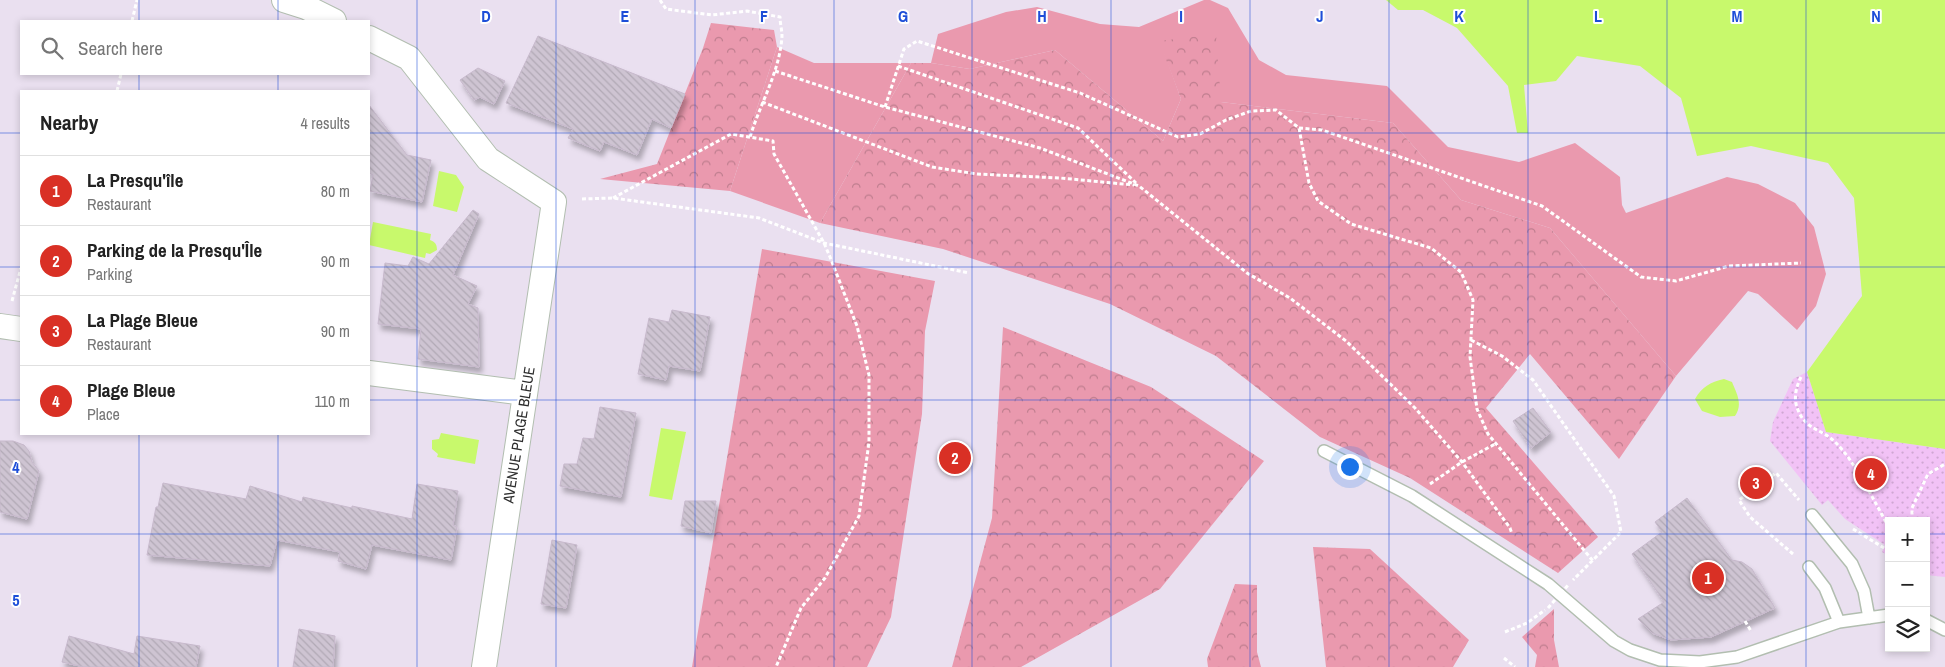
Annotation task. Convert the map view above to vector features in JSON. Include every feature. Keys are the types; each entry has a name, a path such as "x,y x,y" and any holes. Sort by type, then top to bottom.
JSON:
{"street":[{"path":"284,0 306,7 332,20"},
{"path":"370,38 409,58 488,159 554,202"},
{"name":"AVENUE PLAGE BLEUE","path":"484,667 554,202"},
{"path":"370,373 525,393"}],"lane":[{"path":"1324,451 1412,496 1548,584 1614,641 1630,650 1660,660 1700,662 1737,657 1839,622 1885,616"},
{"path":"1812,515 1852,564 1864,591 1869,618"},
{"path":"1809,567 1825,588 1839,622"},
{"path":"1930,622 1945,630"}],"path":[{"path":"132,20 137,0"},
{"path":"660,0 666,9 712,15 747,11 780,17 782,36 775,71 750,137"},
{"path":"885,107 904,49 917,42 1080,93 1178,137 1200,134 1226,120 1251,111 1276,110 1299,128 1322,130 1542,206 1641,277 1676,281 1729,266 1801,263"},
{"path":"898,66 1078,128 1139,186 1247,273 1290,298 1346,341 1415,408 1462,462 1510,528 1515,545 1510,558"},
{"path":"775,71 885,107 1040,148 1139,186"},
{"path":"117,90 121,75"},
{"path":"762,102 932,166 977,174 1060,178 1139,186"},
{"path":"1299,128 1309,183 1318,201 1351,224 1431,248 1460,272 1474,300 1470,357 1477,409 1488,434 1593,561"},
{"path":"613,198 731,134 773,141 774,154 824,243 857,326 869,375 869,442 859,516 825,578 802,608 776,667"},
{"path":"554,202 613,198 759,218 824,243 969,273"},
{"path":"9,327 20,273"},
{"path":"1471,340 1502,356 1533,380 1614,496 1621,532 1548,608 1527,623 1505,632"},
{"path":"1801,377 1795,389 1797,409 1807,425 1835,441 1850,460 1885,520"},
{"path":"1412,496 1462,462 1495,444"},
{"path":"1912,517 1912,508 1928,474 1945,464"},
{"path":"1809,567 1750,517 1739,500 1776,473 1812,515"},
{"path":"1504,658 1515,667"}],"green space":[{"path":"1204,0 1210,0 1228,8 1259,60 1286,75 1387,86 1448,147 1519,162 1575,143 1620,177 1622,205 1626,213 1727,177 1758,184 1795,203 1814,227 1826,274 1816,306 1797,330 1758,294 1748,291 1676,376 1550,228 1461,200 1393,123 1221,102 1160,41 1181,99 1163,141 1055,50 970,69 931,63 938,34 1006,12 1037,7 1100,24 1139,27"},
{"path":"711,23 774,30 777,47 730,191 600,179 657,164"},
{"path":"1216,34 1221,102 1393,123 1461,200 1550,228 1676,376 1619,459 1530,354 1486,408 1598,537 1558,573 1410,478 1320,437 1216,356 1110,304 943,249 820,223 911,63 931,63 970,69 1055,50 1163,141 1181,99 1159,41"},
{"path":"777,47 814,63 911,63 820,223 730,191"},
{"path":"762,249 935,281 925,331 922,414 891,617 867,667 692,667"},
{"path":"1003,327 1151,387 1264,461 1160,589 1021,667 952,667 992,518"},
{"path":"1313,547 1370,549 1469,640 1453,667 1326,667"},
{"path":"1235,584 1257,585 1257,652 1261,667 1208,667 1207,659"},
{"path":"1554,609 1554,640 1559,667 1535,667 1537,655 1522,637"}],"sand":[{"path":"1807,372 1826,432 1945,449 1945,577 1930,575 1930,517 1885,517 1885,545 1845,519 1828,500 1822,505 1770,441 1773,422 1793,379"}],"shaded area":[{"path":"1386,0 1945,0 1945,449 1826,432 1807,372 1862,296 1854,198 1828,163 1751,146 1697,156 1681,98 1640,66 1577,56 1556,81 1524,85 1528,133 1517,133 1508,86 1457,28 1423,10 1398,10"},
{"path":"439,171 456,175 464,187 457,212 433,206"},
{"path":"373,222 431,234 430,240 435,243 437,250 430,254 426,253 425,258 370,245"},
{"path":"1724,379 1732,382 1737,395 1739,407 1735,416 1720,417 1702,411 1695,399 1707,386"},
{"path":"661,428 686,432 672,500 649,496"},
{"path":"441,433 479,440 475,464 437,457 438,454 432,449 432,440 439,439"}],"building":[{"path":"538,36 685,94 671,128 652,119 637,155 604,142 600,151 568,138 573,129 506,103"},
{"path":"478,68 505,81 494,104 480,97 474,100 460,80"},
{"path":"370,106 407,155 431,160 422,202 370,191 373,175 370,174"},
{"path":"473,210 479,214 453,275 477,286 468,304 478,308 479,367 418,359 421,329 378,324 385,263 408,266 413,257 429,264"},
{"path":"672,310 710,317 700,371 669,366 666,380 638,374 649,318 669,322"},
{"path":"600,407 636,413 621,497 560,486 564,464 577,464 583,438 594,439"},
{"path":"1533,408 1551,432 1531,448 1513,421"},
{"path":"0,441 13,441 24,445 29,451 32,462 39,471 27,519 0,512"},
{"path":"163,483 246,499 250,486 302,502 303,497 412,519 417,484 458,491 453,525 457,527 451,560 372,545 366,569 338,561 340,552 277,540 270,566 147,555 156,507 158,507"},
{"path":"1687,498 1732,560 1742,562 1752,569 1775,608 1711,637 1671,640 1652,633 1638,619 1664,602 1632,554 1662,532 1655,522"},
{"path":"685,501 716,501 711,533 681,526"},
{"path":"552,540 577,545 566,608 541,604"},
{"path":"299,629 335,636 333,667 293,667"},
{"path":"69,636 134,654 137,636 200,646 196,667 84,667 62,662"}],"place":[{"name":"Parking de la Presqu'Île","path":"955,458"},
{"name":"Plage Bleue","path":"1871,474"},
{"name":"La Plage Bleue","path":"1756,483"},
{"name":"La Presqu'île","path":"1708,578"}]}
